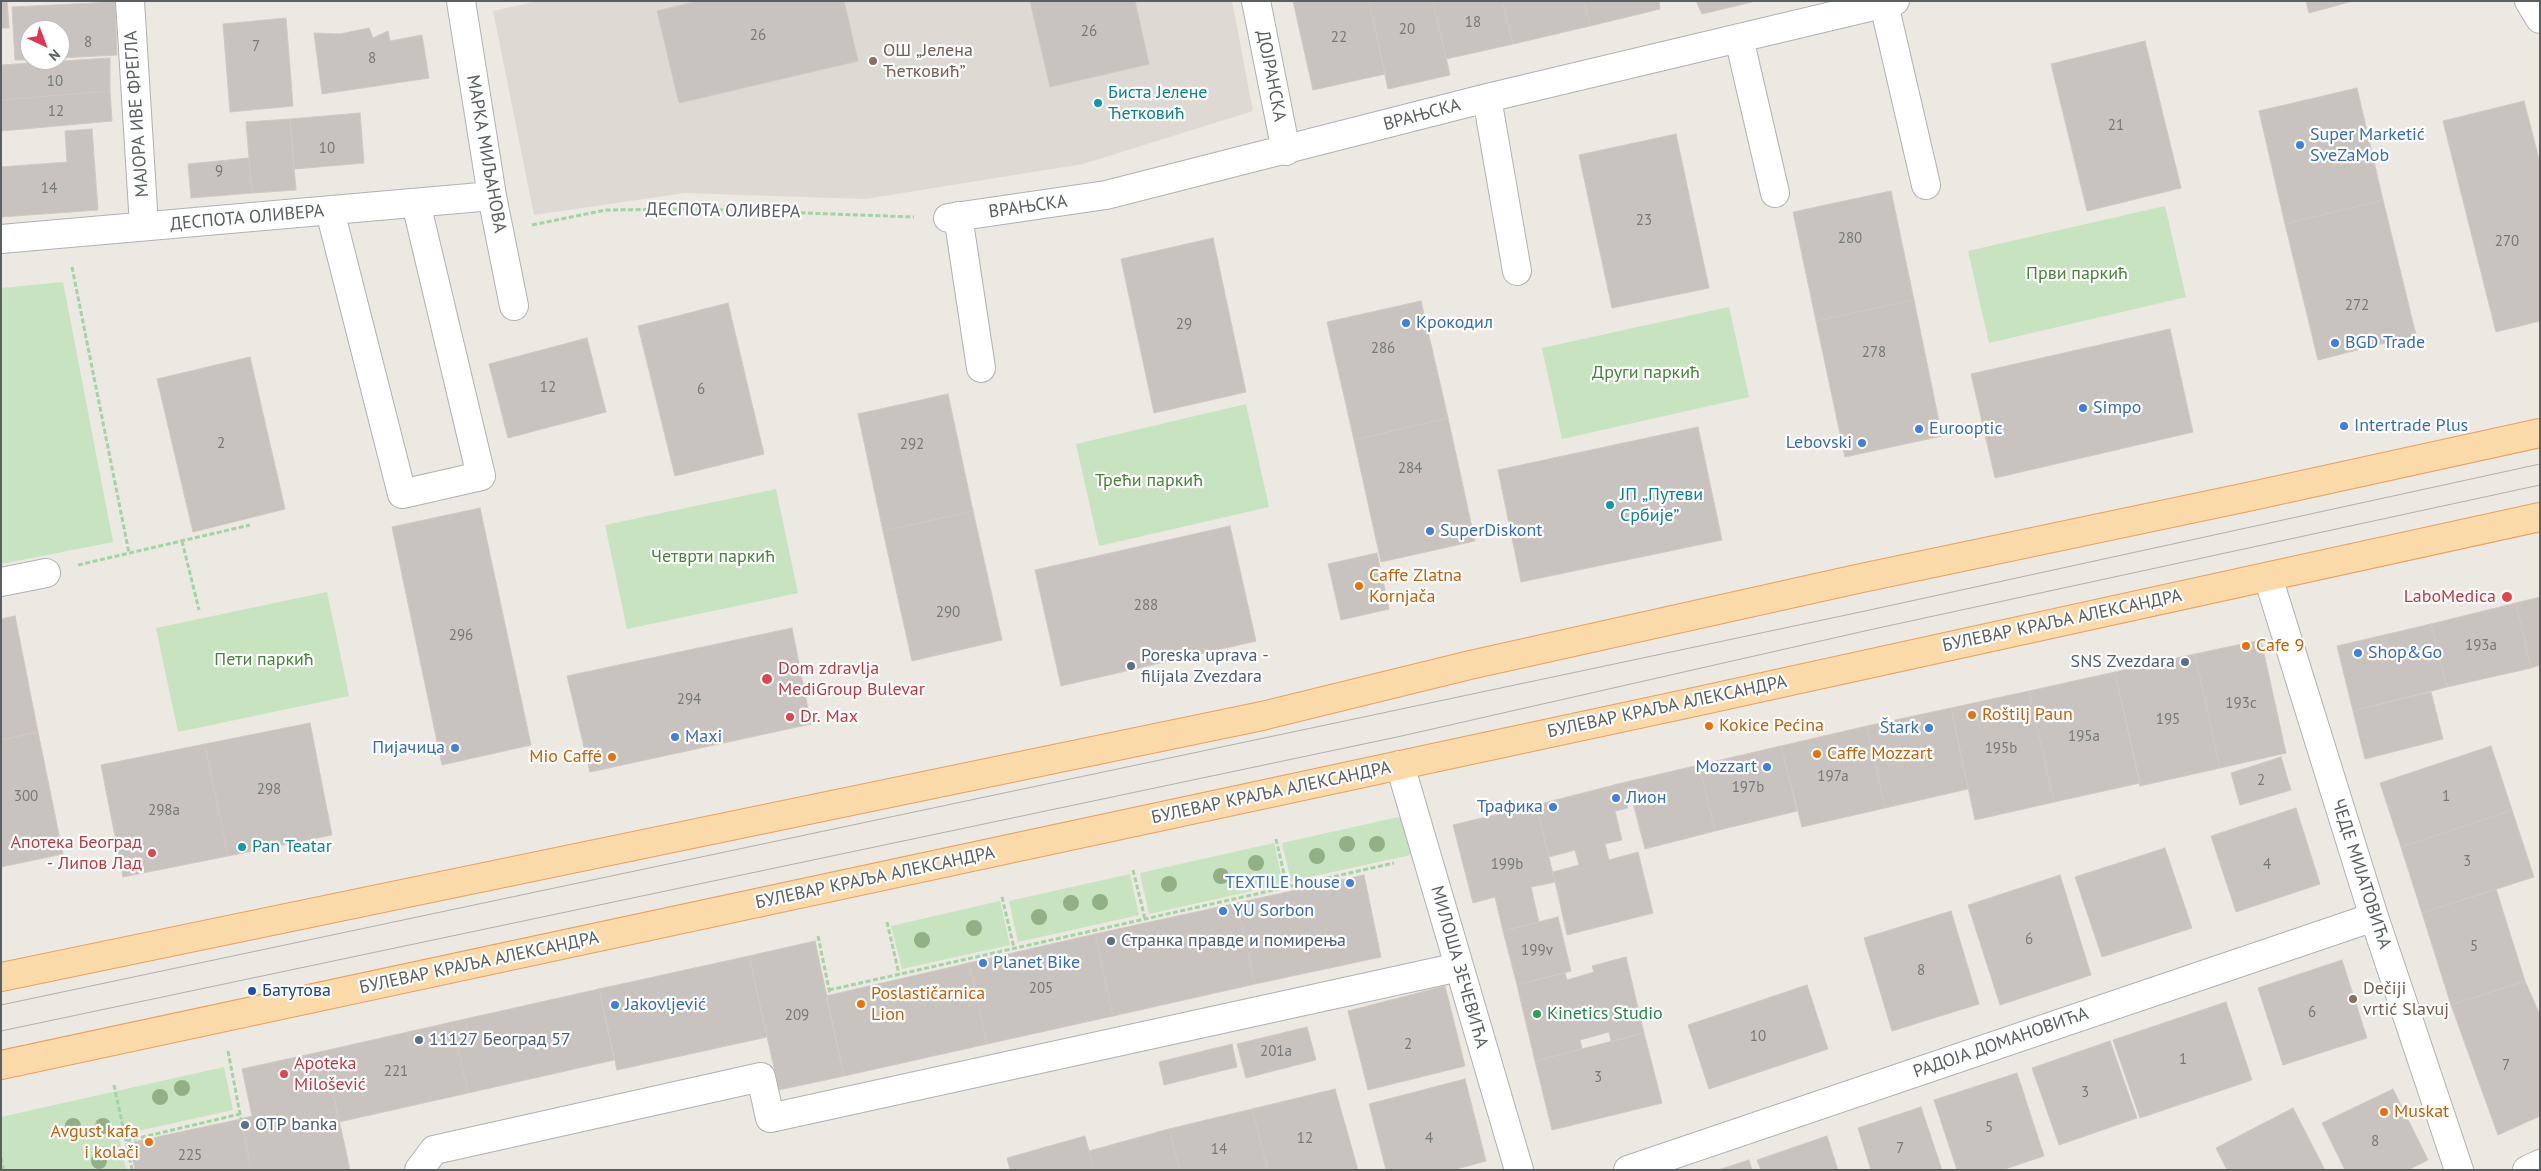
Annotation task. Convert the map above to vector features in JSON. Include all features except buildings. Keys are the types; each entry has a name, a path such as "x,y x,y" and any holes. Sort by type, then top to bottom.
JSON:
{"main road":[{"path":"1,977 1262,716 1470,665 1857,578 2252,496 2540,433"},
{"name":"БУЛЕВАР КРАЉА АЛЕКСАНДРА","path":"1,1065 2540,518"}],"street":[{"name":"МАЈОРА ИВЕ ФРЕГЛА","path":"130,1 144,226"},
{"name":"МАРКА МИЉАНОВА","path":"461,1 492,196 514,306"},
{"name":"ДОЈРАНСКА","path":"1256,1 1286,151"},
{"path":"2529,1 2540,19"},
{"name":"ВРАЊСКА","path":"953,217 1106,196 1487,98 1889,2"},
{"path":"1889,2 1926,185"},
{"path":"1739,38 1775,194"},
{"path":"1487,98 1517,270"},
{"name":"ДЕСПОТА ОЛИВЕРА","path":"1,239 492,196"},
{"path":"330,211 402,494 481,476 416,203"},
{"path":"953,217 981,368"},
{"path":"1,582 46,573"},
{"name":"ЧЕДЕ МИЈАТОВИЋА","path":"2268,577 2374,917 2459,1170"},
{"name":"МИЛОША ЗЕЧЕВИЋА","path":"1400,765 1519,1170"},
{"name":"РАДОЈА ДОМАНОВИЋА","path":"1628,1170 2374,917"},
{"path":"419,1170 434,1150 761,1077 770,1118 1459,967"},
{"path":"2527,1170 2540,1164"}],"path":[{"name":"ДЕСПОТА ОЛИВЕРА","path":"500,232 606,210 696,209 953,217"},
{"path":"66,232 129,554"},
{"path":"46,573 250,525"},
{"path":"182,541 199,610"},
{"path":"1276,839 1287,887"},
{"path":"818,936 830,992 900,974 1398,862"},
{"path":"1133,870 1145,919"},
{"path":"1002,897 1014,948"},
{"path":"887,922 900,974"},
{"path":"222,1018 241,1119"},
{"path":"114,1085 132,1170"},
{"path":"126,1141 240,1114"},
{"path":"1,1158 4,1170"}],"shaded area":[{"name":"ОШ „Јелена Ћетковић”","path":"537,1 1232,1 1253,111 1083,164 865,199 685,193 534,215 493,11"}],"green space":[{"name":"Први паркић","path":"2165,206 2186,297 1989,343 1968,251"},
{"path":"63,282 113,542 1,564 1,288"},
{"name":"Други паркић","path":"1729,307 1749,397 1562,439 1542,348"},
{"name":"Трећи паркић","path":"1246,404 1269,507 1099,546 1076,444"},
{"name":"Четврти паркић","path":"776,489 798,593 627,629 605,525"},
{"name":"Пети паркић","path":"327,592 349,696 178,732 156,628"},
{"path":"1403,816 1411,855 1291,881 1282,843"},
{"path":"1274,843 1283,884 1149,914 1140,873"},
{"path":"1130,874 1139,915 1018,942 1009,901"},
{"path":"1000,901 1010,945 902,969 891,926"},
{"path":"224,1067 233,1110 119,1135 126,1170 1,1170 1,1117"}],"tram line":[{"path":"1,1005 1865,611 2540,464"},
{"path":"1,1031 1397,737 1869,630 2540,485"}],"place":[{"name":"ОШ „Јелена Ћетковић”","path":"873,61"},
{"name":"Биста Јелене Ћетковић","path":"1098,103"},
{"name":"Super Marketić SveZaMob","path":"2300,145"},
{"name":"Крокодил","path":"1406,323"},
{"name":"BGD Trade","path":"2335,343"},
{"name":"Simpo","path":"2083,408"},
{"name":"Intertrade Plus","path":"2344,426"},
{"name":"Eurooptic","path":"1919,429"},
{"name":"Lebovski","path":"1862,443"},
{"name":"ЈП „Путеви Србије”","path":"1610,505"},
{"name":"SuperDiskont","path":"1430,531"},
{"name":"Caffe Zlatna Kornjača","path":"1359,586"},
{"name":"LaboMedica","path":"2507,597"},
{"name":"Cafe 9","path":"2246,646"},
{"name":"Shop&Go","path":"2358,653"},
{"name":"SNS Zvezdara","path":"2185,662"},
{"name":"Poreska uprava - filijala Zvezdara","path":"1131,666"},
{"name":"Dom zdravlja MediGroup Bulevar","path":"767,679"},
{"name":"Roštilj Paun","path":"1972,715"},
{"name":"Dr. Max","path":"790,717"},
{"name":"Kokice Pećina","path":"1709,726"},
{"name":"Štark","path":"1929,728"},
{"name":"Maxi","path":"675,737"},
{"name":"Пијачица","path":"455,748"},
{"name":"Caffe Mozzart","path":"1817,754"},
{"name":"Mio Caffé","path":"612,757"},
{"name":"Mozzart","path":"1767,767"},
{"name":"Лион","path":"1616,798"},
{"name":"Трафика","path":"1553,807"},
{"name":"Pan Teatar","path":"242,847"},
{"name":"Апотека Београд - Липов Лад","path":"152,853"},
{"name":"TEXTILE house","path":"1350,883"},
{"name":"YU Sorbon","path":"1223,911"},
{"name":"Странка правде и помирења","path":"1111,941"},
{"name":"Planet Bike","path":"983,963"},
{"name":"Батутова","path":"252,991"},
{"name":"Dečiji vrtić Slavuj","path":"2353,999"},
{"name":"Poslastičarnica Lion","path":"861,1004"},
{"name":"Jakovljević","path":"615,1005"},
{"name":"Kinetics Studio","path":"1537,1014"},
{"name":"11127 Београд 57","path":"419,1040"},
{"name":"Apoteka Milošević","path":"284,1074"},
{"name":"Muskat","path":"2384,1112"},
{"name":"OTP banka","path":"245,1125"},
{"name":"Avgust kafa i kolači","path":"149,1142"}]}
